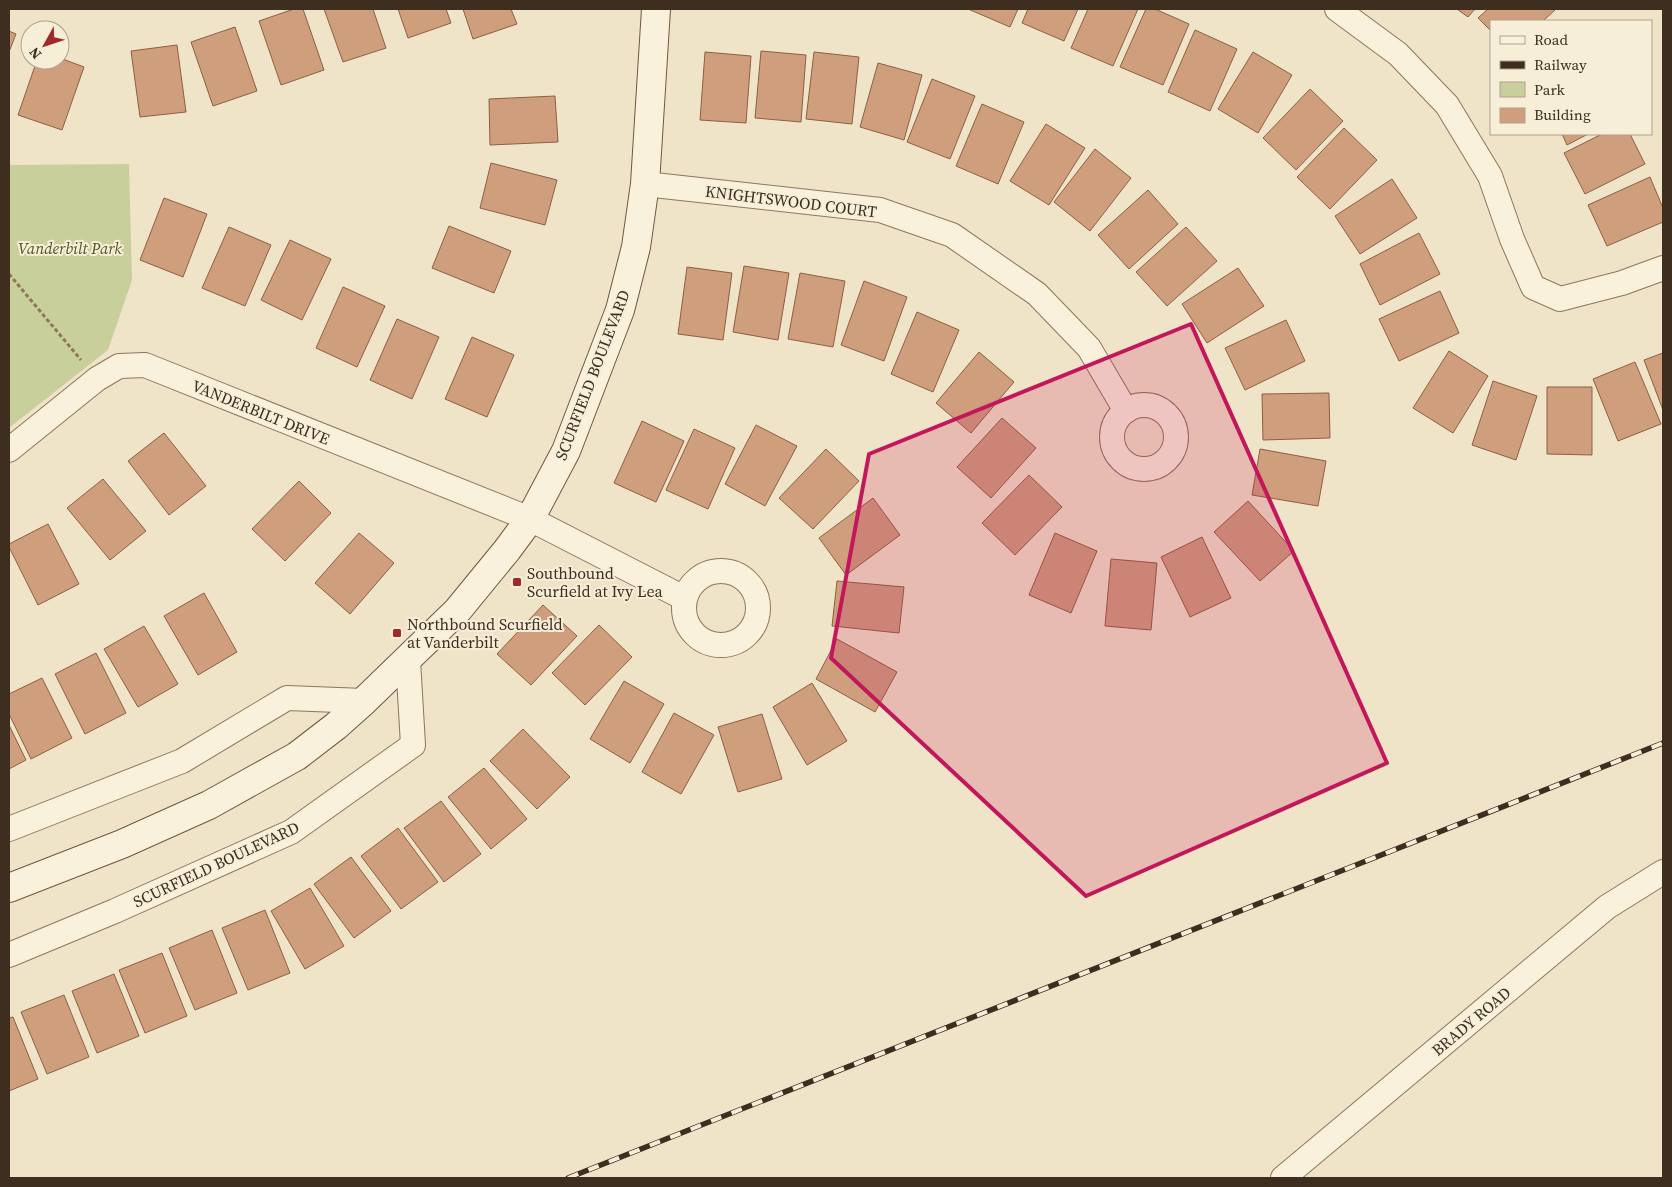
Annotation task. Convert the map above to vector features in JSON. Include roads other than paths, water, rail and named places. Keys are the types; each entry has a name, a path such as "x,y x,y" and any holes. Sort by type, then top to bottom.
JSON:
{"street":[{"name":"SCURFIELD BOULEVARD","path":"9,888 122,844 210,805 297,756 336,726 364,701 457,611 530,519 566,451 620,310 636,247 645,184 656,9"},
{"path":"1337,9 1398,54 1447,105 1490,176 1512,240 1533,287 1560,300 1622,283 1663,268"},
{"name":"KNIGHTSWOOD COURT","path":"645,184 880,210 952,235 1037,294 1089,348 1126,411"},
{"name":"VANDERBILT DRIVE","path":"9,450 97,379 119,366 145,365 530,519 684,598"},
{"name":"SCURFIELD BOULEVARD","path":"9,955 115,911 290,832 413,746 408,660"},
{"path":"9,829 182,761 287,698 364,701"},
{"name":"BRADY ROAD","path":"1284,1178 1607,907 1663,872"}],"railway":[{"path":"568,1178 1663,743"}],"place":[{"name":"Southbound Scurfield at Ivy Lea","path":"517,582"},
{"name":"Northbound Scurfield at Vanderbilt","path":"397,633"}],"park label":[{"name":"Vanderbilt Park","path":"70,248"}]}
